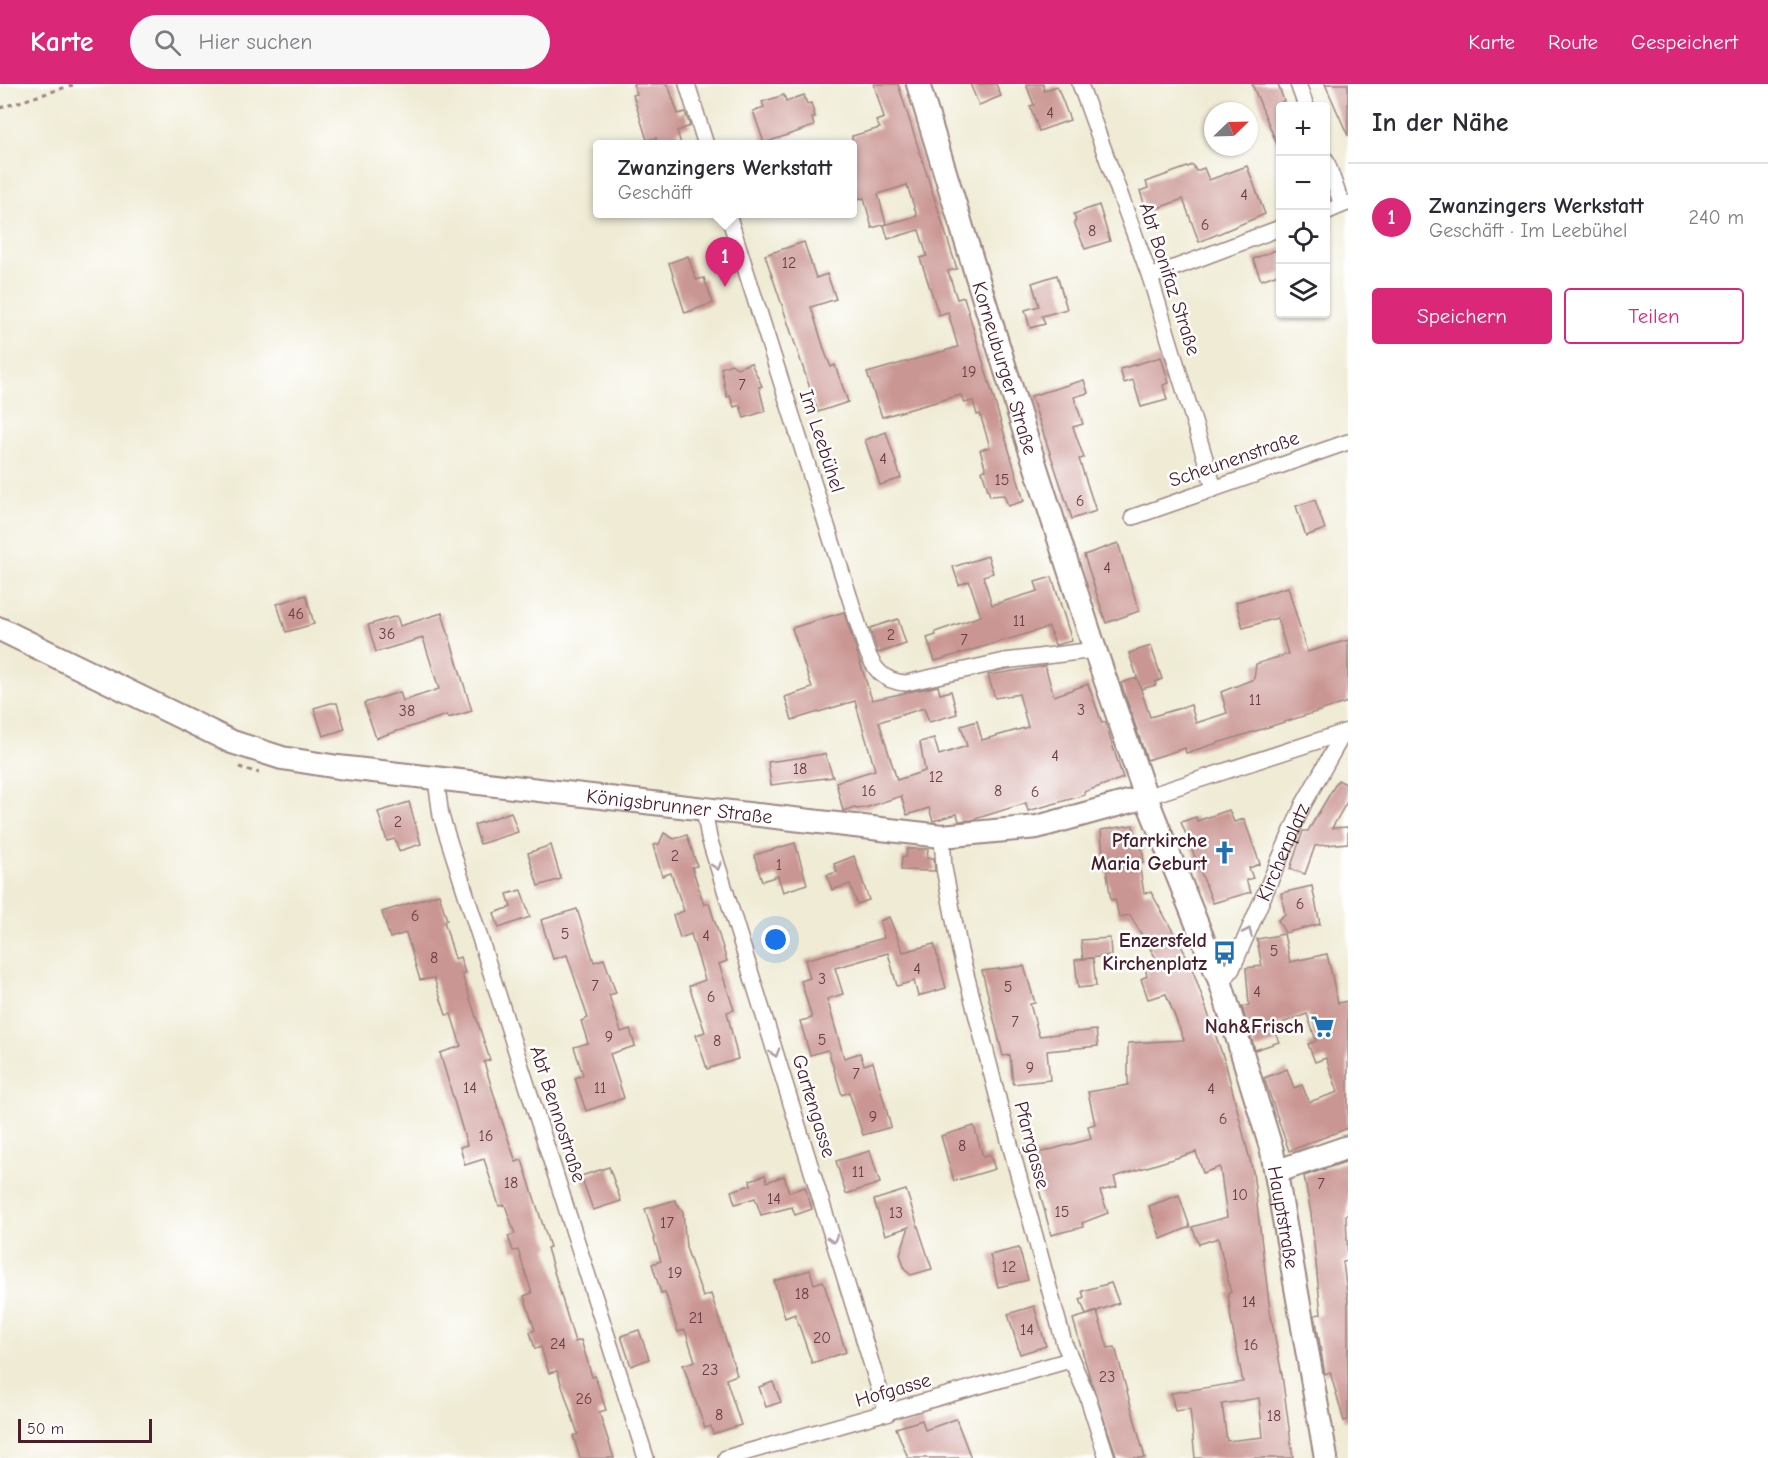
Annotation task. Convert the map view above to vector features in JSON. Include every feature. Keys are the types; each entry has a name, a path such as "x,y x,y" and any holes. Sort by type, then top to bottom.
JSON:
{"street":[{"path":"687,84 705,140"},
{"name":"Korneuburger Straße","path":"918,84 1028,443 1095,650 1146,797"},
{"name":"Abt Bonifaz Straße","path":"1080,84 1150,277 1214,488"},
{"path":"1298,84 1305,102"},
{"path":"1330,169 1345,204 1330,210"},
{"name":"Im Leebühel","path":"730,218 870,661 883,676 897,683 906,683 1005,661 1095,650"},
{"path":"1150,277 1276,230"},
{"name":"Scheunenstraße","path":"1133,517 1348,442"},
{"name":"Königsbrunner Straße","path":"0,629 213,734 282,758 436,780 942,836 1037,827 1146,797"},
{"name":"Kirchenplatz","path":"1146,797 1346,731"},
{"name":"Kirchenplatz","path":"1221,984 1232,969 1303,805 1346,731"},
{"name":"Abt Bennostraße","path":"436,780 441,816 646,1458"},
{"path":"1146,797 1221,984"},
{"name":"Gartengasse","path":"704,810 709,838 887,1414"},
{"name":"Pfarrgasse","path":"942,836 944,868 960,951 1070,1360 1087,1395 1107,1458"},
{"name":"Hauptstraße","path":"1221,984 1278,1171 1326,1458"},
{"path":"1278,1171 1348,1147"},
{"name":"Hofgasse","path":"726,1458 1070,1360"}],"path":[{"path":"0,108 76,84"}],"building":[{"path":"633,84 668,84 678,114 685,112 690,126 677,131 680,140 657,140 656,138 647,140 633,95 637,94"},
{"path":"874,84 898,84 957,269 948,271 957,299 964,297 1024,501 1008,506 1004,495 990,496 982,471 986,470 980,450 990,447 980,414 977,415 973,401 964,403 961,395 882,417 867,373 958,347 948,312 939,315 920,258 927,256 919,230 888,239 884,225 917,216 907,185 878,194 886,224 872,228 864,198 857,199 857,140 852,140 852,136 880,128 876,121 884,118"},
{"path":"970,84 996,84 1001,96 979,105"},
{"path":"1026,84 1043,84 1044,91 1057,86 1070,120 1039,131 1030,106 1034,105"},
{"path":"1252,84 1278,84 1284,101 1276,102 1276,142"},
{"path":"1325,84 1348,84 1348,136"},
{"path":"784,95 786,101 804,95 807,104 811,103 815,117 812,118 814,126 773,140 763,140 753,111 764,107 762,102"},
{"path":"1193,165 1196,171 1204,168 1209,180 1247,166 1265,214 1199,242 1183,199 1147,212 1140,191 1148,188 1146,182"},
{"path":"1099,205 1110,241 1085,249 1074,222 1076,221 1074,214"},
{"path":"804,242 816,278 827,274 836,299 811,307 826,355 831,367 835,365 848,402 818,412 765,255"},
{"path":"1276,250 1276,275 1261,280 1253,259"},
{"path":"688,256 696,280 704,278 713,303 685,313 669,263"},
{"path":"1057,275 1067,309 1042,316 1045,324 1030,328 1025,310 1039,306 1032,283"},
{"path":"1161,357 1169,383 1163,385 1167,400 1141,407 1133,380 1124,383 1120,369"},
{"path":"751,363 762,386 759,387 765,411 744,418 740,405 734,407 730,396 727,397 721,368 731,364 737,368"},
{"path":"1084,380 1088,393 1074,397 1083,424 1073,427 1084,458 1079,459 1096,511 1072,519 1031,396"},
{"path":"886,432 901,478 880,485 865,440"},
{"path":"1315,500 1325,529 1306,536 1296,506"},
{"path":"1118,543 1139,611 1106,623 1084,555"},
{"path":"988,556 993,573 983,576 992,605 1038,591 1035,582 1052,577 1072,641 1055,645 1049,627 935,661 927,638 936,635 935,632 981,616 969,581 959,585 953,567"},
{"path":"1288,587 1307,652 1348,640 1348,702 1186,753 1185,748 1147,760 1121,683 1137,678 1150,717 1191,705 1196,723 1227,713 1221,692 1254,679 1256,664 1288,654 1277,618 1243,628 1236,602"},
{"path":"306,595 314,624 286,632 277,604"},
{"path":"844,612 872,700 938,686 940,694 951,691 957,714 929,722 924,708 879,722 897,780 925,771 920,742 934,738 939,755 967,746 961,726 977,721 982,740 1028,727 1019,694 995,698 988,675 1045,666 1054,696 1088,684 1102,723 1105,722 1123,778 1084,792 1085,795 1028,811 1026,803 972,820 959,821 957,814 933,821 929,808 907,815 901,796 865,808 856,809 855,807 843,811 836,782 875,770 855,701 792,720 785,697 812,688 792,628"},
{"path":"442,613 472,711 448,718 447,715 376,738 364,703 400,692 403,701 439,689 423,638 376,652 368,625 397,616 400,626"},
{"path":"898,619 906,644 878,653 870,628"},
{"path":"1151,646 1162,679 1155,682 1156,685 1141,689 1129,653"},
{"path":"337,703 345,729 323,736 314,708"},
{"path":"825,754 833,777 771,785 768,762"},
{"path":"1338,780 1348,785 1348,800 1332,828 1348,827 1348,843 1315,846 1305,874 1290,869 1303,831 1308,831"},
{"path":"409,802 421,844 399,851 395,839 387,841 378,812"},
{"name":"Pfarrkirche Maria Geburt","path":"1229,810 1234,822 1244,819 1260,864 1249,868 1253,878 1246,880 1251,892 1213,903 1181,822 1196,817 1197,821"},
{"path":"511,812 518,832 480,844 474,825"},
{"path":"1133,825 1136,840 1141,839 1144,862 1139,863 1144,893 1151,892 1190,962 1226,1065 1253,1172 1270,1311 1282,1375 1293,1458 1195,1458 1190,1409 1175,1411 1171,1393 1243,1382 1231,1320 1228,1293 1231,1293 1218,1238 1199,1244 1192,1227 1227,1217 1220,1167 1203,1173 1196,1152 1114,1177 1117,1187 1100,1191 1108,1213 1082,1223 1083,1227 1051,1235 1030,1155 1091,1139 1088,1126 1095,1124 1088,1092 1128,1085 1128,1043 1184,1040 1166,994 1148,999 1141,979 1147,976 1145,967 1157,960 1130,915 1119,917 1115,899 1111,900 1106,867 1104,868 1101,830","holes":["1259,1398 1263,1437 1227,1441 1222,1404"]},
{"path":"664,833 674,839 687,835 697,866 692,867 704,905 709,903 727,961 719,964 734,1010 727,1012 738,1059 707,1069 696,1035 705,1032 689,986 705,980 691,934 680,938 673,915 684,911 671,873 662,876 653,845 659,844"},
{"path":"795,843 807,884 783,892 778,876 762,881 754,855"},
{"path":"551,845 561,879 538,886 528,853"},
{"path":"907,849 928,849 927,858 934,858 935,871 901,870 902,857 906,857"},
{"path":"854,856 869,900 857,904 850,884 832,890 827,875 837,872 834,864"},
{"path":"1312,886 1320,924 1285,933 1278,920 1285,914 1281,893"},
{"path":"521,890 530,917 499,928 494,913 511,907 507,894"},
{"path":"439,894 455,959 460,957 465,973 462,974 490,1060 484,1062 500,1115 516,1162 522,1160 550,1247 547,1248 575,1342 581,1340 592,1377 595,1376 606,1410 599,1412 614,1458 580,1458 573,1436 578,1434 557,1371 549,1373 541,1347 535,1349 530,1332 535,1330 524,1296 532,1293 518,1250 513,1251 508,1236 515,1234 505,1205 499,1206 484,1159 465,1165 460,1147 467,1145 440,1053 461,1046 451,1014 446,1015 434,978 420,980 406,933 390,938 382,912"},
{"path":"577,909 594,962 604,959 616,993 609,995 621,1032 630,1029 635,1046 610,1054 624,1098 586,1111 575,1078 583,1075 574,1047 588,1043 581,1021 588,1018 567,955 553,959 541,920"},
{"path":"889,917 903,952 934,944 946,988 918,996 914,981 897,986 888,953 835,968 843,994 827,999 844,1058 860,1053 864,1065 873,1062 891,1127 863,1135 849,1092 842,1095 828,1050 810,1055 800,1021 812,1018 801,981 810,978 805,960 884,938 880,921"},
{"path":"1284,934 1290,962 1327,954 1338,1003 1348,1001 1348,1128 1289,1151 1264,1078 1287,1069 1294,1088 1302,1085 1309,1102 1338,1092 1326,1058 1315,1062 1308,1044 1316,1041 1307,1014 1273,1026 1279,1042 1255,1050 1242,1007 1249,1005 1246,968 1262,966 1257,939"},
{"path":"1110,938 1111,955 1083,959 1081,940"},
{"path":"1093,958 1096,986 1078,988 1075,960"},
{"path":"1024,966 1035,1003 1030,1004 1039,1036 1096,1030 1098,1046 1047,1051 1050,1080 1013,1084 1010,1055 1003,1056 982,971"},
{"path":"974,1126 983,1157 990,1155 995,1169 954,1181 941,1136"},
{"path":"870,1151 880,1183 846,1194 836,1161"},
{"path":"1348,1161 1348,1215 1346,1215 1348,1261 1343,1262 1348,1301 1348,1420 1344,1421 1330,1372 1325,1374 1315,1315 1321,1314 1311,1213 1304,1176"},
{"path":"609,1167 621,1201 593,1210 581,1176"},
{"path":"765,1175 767,1182 784,1176 789,1192 805,1187 812,1209 795,1215 792,1207 761,1215 755,1198 735,1204 731,1191 751,1185 750,1180"},
{"path":"906,1190 932,1269 911,1275 905,1270 900,1254 909,1227 885,1235 874,1200"},
{"path":"1179,1195 1190,1227 1161,1239 1149,1206"},
{"path":"675,1200 683,1212 686,1247 703,1297 711,1294 737,1375 726,1379 741,1425 713,1434 711,1426 705,1428 683,1365 695,1361 685,1330 678,1332 665,1292 661,1293 652,1264 661,1261 645,1209"},
{"path":"1019,1248 1028,1280 998,1287 990,1255"},
{"path":"810,1270 814,1284 823,1281 846,1352 812,1363 795,1314 785,1318 774,1281"},
{"path":"1111,1283 1119,1303 1086,1315 1080,1299 1084,1297 1082,1291"},
{"path":"1034,1306 1046,1346 1020,1354 1008,1314"},
{"path":"1097,1312 1108,1348 1115,1347 1145,1458 1117,1458 1090,1378 1073,1319"},
{"path":"639,1330 649,1359 631,1366 621,1336"},
{"path":"773,1382 781,1402 766,1407 759,1387"},
{"path":"956,1419 971,1458 908,1458 896,1428 922,1420 925,1430"}],"place":[{"name":"Zwanzingers Werkstatt","path":"725,287"},
{"name":"Pfarrkirche Maria Geburt","path":"1225,852"},
{"name":"Enzersfeld Kirchenplatz","path":"1225,952"},
{"name":"Nah&Frisch","path":"1322,1026"}]}
